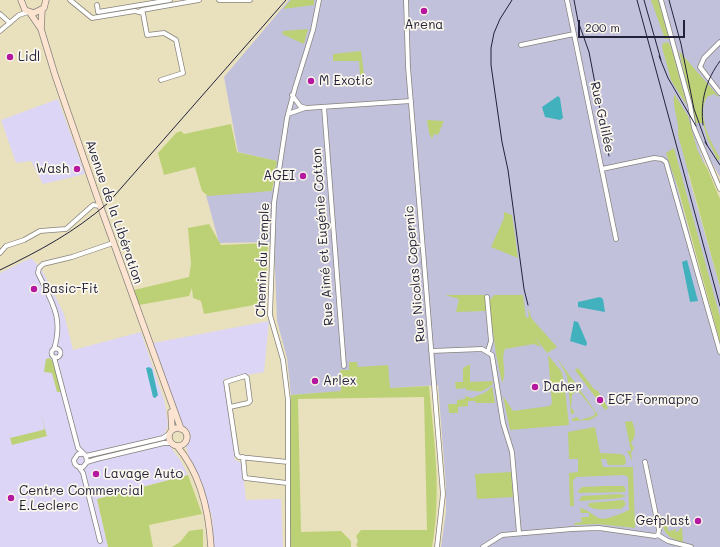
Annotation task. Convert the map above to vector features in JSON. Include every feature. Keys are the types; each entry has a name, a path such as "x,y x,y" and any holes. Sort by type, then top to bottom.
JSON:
{"main road":[{"path":"29,12 42,10 48,1"},
{"name":"Avenue de la Libération","path":"20,2 41,29 55,75 100,206 170,402 181,428 187,435 184,443"},
{"name":"Avenue de la Libération","path":"41,29 42,10"},
{"name":"Avenue de la Libération","path":"170,402 171,432 174,444"},
{"path":"171,432 181,428"},
{"path":"174,444 184,443 189,464 208,514 211,547"},
{"path":"174,444 189,464"}],"street":[{"path":"70,0 92,18 135,11 143,13 147,35 164,33 177,42 183,73 161,80"},
{"path":"135,0 136,6"},
{"path":"97,5 98,12 170,0"},
{"path":"139,12 142,10 199,0"},
{"path":"219,0 250,0"},
{"name":"Chemin du Temple","path":"288,547 288,400 283,360 270,315 274,203 292,95 314,26 320,0"},
{"name":"Rue Nicolas Copernic","path":"406,0 410,101 443,494 437,547"},
{"name":"Rue Galilée","path":"567,0 616,239"},
{"path":"661,0 688,98 694,128 720,190"},
{"path":"19,15 20,2"},
{"path":"0,31 19,15 29,12"},
{"path":"0,14 10,24"},
{"path":"521,45 574,34"},
{"path":"720,42 704,58 700,67 720,92"},
{"path":"292,95 300,106 306,108"},
{"path":"288,114 306,108 410,101"},
{"name":"Rue Aimé et Eugénie Cotton","path":"324,107 344,366"},
{"path":"602,169 654,158 662,159 666,162 720,352"},
{"path":"0,253 6,246 24,240 40,231 66,229 98,199"},
{"path":"93,205 100,206"},
{"path":"56,357 60,354 56,349 57,314 38,271 43,264 72,257 113,243"},
{"path":"487,297 491,341 488,351"},
{"path":"56,349 51,353 56,357 57,368 78,448 84,455 86,464 83,472"},
{"path":"431,351 482,349 488,351 492,355 503,423 512,452 519,533"},
{"path":"230,407 248,403 250,401 247,378 245,376 226,382 237,455 242,457 288,462"},
{"path":"76,456 163,438 171,432"},
{"path":"79,467 164,443 174,444"},
{"path":"78,448 74,462 83,472 100,540"},
{"path":"242,457 245,478 287,483"},
{"path":"645,462 659,530 658,535"},
{"path":"483,547 502,535 599,528 655,536 658,535 668,542 692,547"}],"shaded area":[{"path":"289,0 720,0 720,177 692,129 705,164 688,174 720,287 720,318 676,164 676,182 720,348 720,547 441,547 446,512 446,487 438,385 291,395 287,358 277,321 274,242 219,243 206,195 273,189 276,161 238,152 224,77"},
{"path":"58,99 85,174 43,184 31,161 16,163 1,120"},
{"path":"31,258 41,268 64,314 73,350 141,332 165,403 168,426 165,432 172,449 181,461 188,475 97,499 108,547 0,547 0,273"},
{"path":"269,321 264,372 224,379 235,460 242,463 246,500 281,499 283,547 214,547 212,516 186,446 191,435 188,429 182,425 153,343"}],"green space":[{"path":"291,0 314,0 314,5 283,9"},
{"path":"651,0 658,0 669,39 665,39"},
{"path":"308,29 304,44 282,34 283,31"},
{"path":"668,42 671,47 687,106 671,80 662,47 663,43"},
{"path":"361,51 364,74 360,75 359,61 333,61 333,54"},
{"path":"679,51 720,98 714,94 707,97 703,112 706,129 720,158 718,161 707,138 703,123 696,123"},
{"path":"674,95 688,116 697,149 720,199 720,287 678,135"},
{"path":"427,120 444,121 438,135 434,134 432,139 429,133"},
{"path":"231,124 237,152 277,161 272,191 208,196 202,191 195,167 164,175 158,153 176,133 181,131 184,134"},
{"path":"674,148 720,317 720,342 678,188 666,153"},
{"path":"504,212 512,215 518,258 491,247 504,218"},
{"path":"209,224 221,245 268,243 266,303 204,314 201,301 193,298 192,288 189,296 139,305 134,290 189,277 191,264 188,228"},
{"path":"445,295 485,295 486,311 456,312 459,299"},
{"path":"494,295 523,295 526,318 529,317 527,307 532,319 557,347 547,353 534,336 541,347 534,344 505,349 503,357 504,379 502,383 496,354 489,301"},
{"path":"548,355 561,371 564,381 569,425 510,430 503,396 513,411 550,406 552,403"},
{"path":"50,358 54,364 61,392 57,392 52,373 44,372 46,359"},
{"path":"557,358 598,415 590,420 572,421 572,419 577,417 580,420 594,416 595,412 580,393 575,392 572,395 571,407 575,413 571,414 567,376"},
{"path":"349,362 357,362 358,367 388,365 390,388 429,386 435,446 437,487 435,527 432,547 358,547 356,545 358,541 356,536 361,530 427,530 424,397 298,399 301,532 341,531 351,541 351,547 291,547 289,478 291,395 341,391 340,370 349,370"},
{"path":"470,364 470,382 492,381 493,384 480,392 466,390 466,388 456,389 455,382 463,382 463,368"},
{"path":"578,368 594,389 598,391 608,408 605,410 575,370"},
{"path":"492,386 495,403 476,403 475,401 468,401 468,406 458,407 458,413 449,413 448,404 457,404 457,400 465,399 465,396 472,398 486,392"},
{"path":"632,421 635,432 631,443 634,448 631,453 632,461 627,451 631,451 625,422"},
{"path":"595,427 600,453 621,454 625,456 626,463 624,465 608,465 606,459 601,459 603,467 633,467 635,528 598,524 574,525 575,523 582,522 581,517 589,517 589,513 581,513 580,508 601,519 629,510 628,477 624,475 576,477 573,481 574,506 570,506 569,473 578,472 578,459 569,459 568,432"},
{"path":"45,428 47,436 12,445 10,438 43,430"},
{"path":"511,472 513,497 477,499 475,474"},
{"path":"188,475 202,514 149,525 153,547 108,547 97,499"},
{"path":"624,486 626,490 625,492 579,493 578,491 582,487"},
{"path":"620,494 626,496 620,498 579,500 582,496"},
{"path":"623,500 626,504 621,509 600,509 588,506 589,503"},
{"path":"660,516 662,516 663,524 667,523 668,531 676,529 675,532 682,528 683,542 667,534 664,530"},
{"path":"203,529 203,547 172,547 180,542 189,531"}],"water":[{"path":"558,96 560,98 563,118 560,120 545,117 542,107"},
{"path":"687,260 698,301 690,302 682,262"},
{"path":"600,297 603,299 605,312 578,307 578,302"},
{"path":"574,321 578,322 587,343 586,346 570,341"},
{"path":"149,367 152,369 158,395 155,398 153,397 146,368"}],"railway":[{"path":"0,270 69,232 108,203 286,0"},
{"path":"512,0 500,19 494,33 491,48 491,65 502,142 508,170 524,289 528,305"},
{"path":"574,0 578,21 589,52 609,156"},
{"path":"637,0 720,306"},
{"path":"644,0 661,60"},
{"path":"669,0 681,44 694,109 707,145"},
{"path":"659,56 668,78 696,126"},
{"path":"703,125 702,108 705,91 711,76 720,61"},
{"path":"705,142 720,165"}],"place":[{"name":"Arena","path":"424,11"},
{"name":"Lidl","path":"10,57"},
{"name":"M Exotic","path":"311,81"},
{"name":"Wash","path":"77,169"},
{"name":"AGEI","path":"303,176"},
{"name":"Basic-Fit","path":"34,289"},
{"name":"Arlex","path":"315,381"},
{"name":"Daher","path":"535,387"},
{"name":"ECF Formapro","path":"600,400"},
{"name":"Lavage Auto","path":"96,474"},
{"name":"Centre Commercial E.Leclerc","path":"11,498"},
{"name":"Gefplast","path":"698,521"}]}
